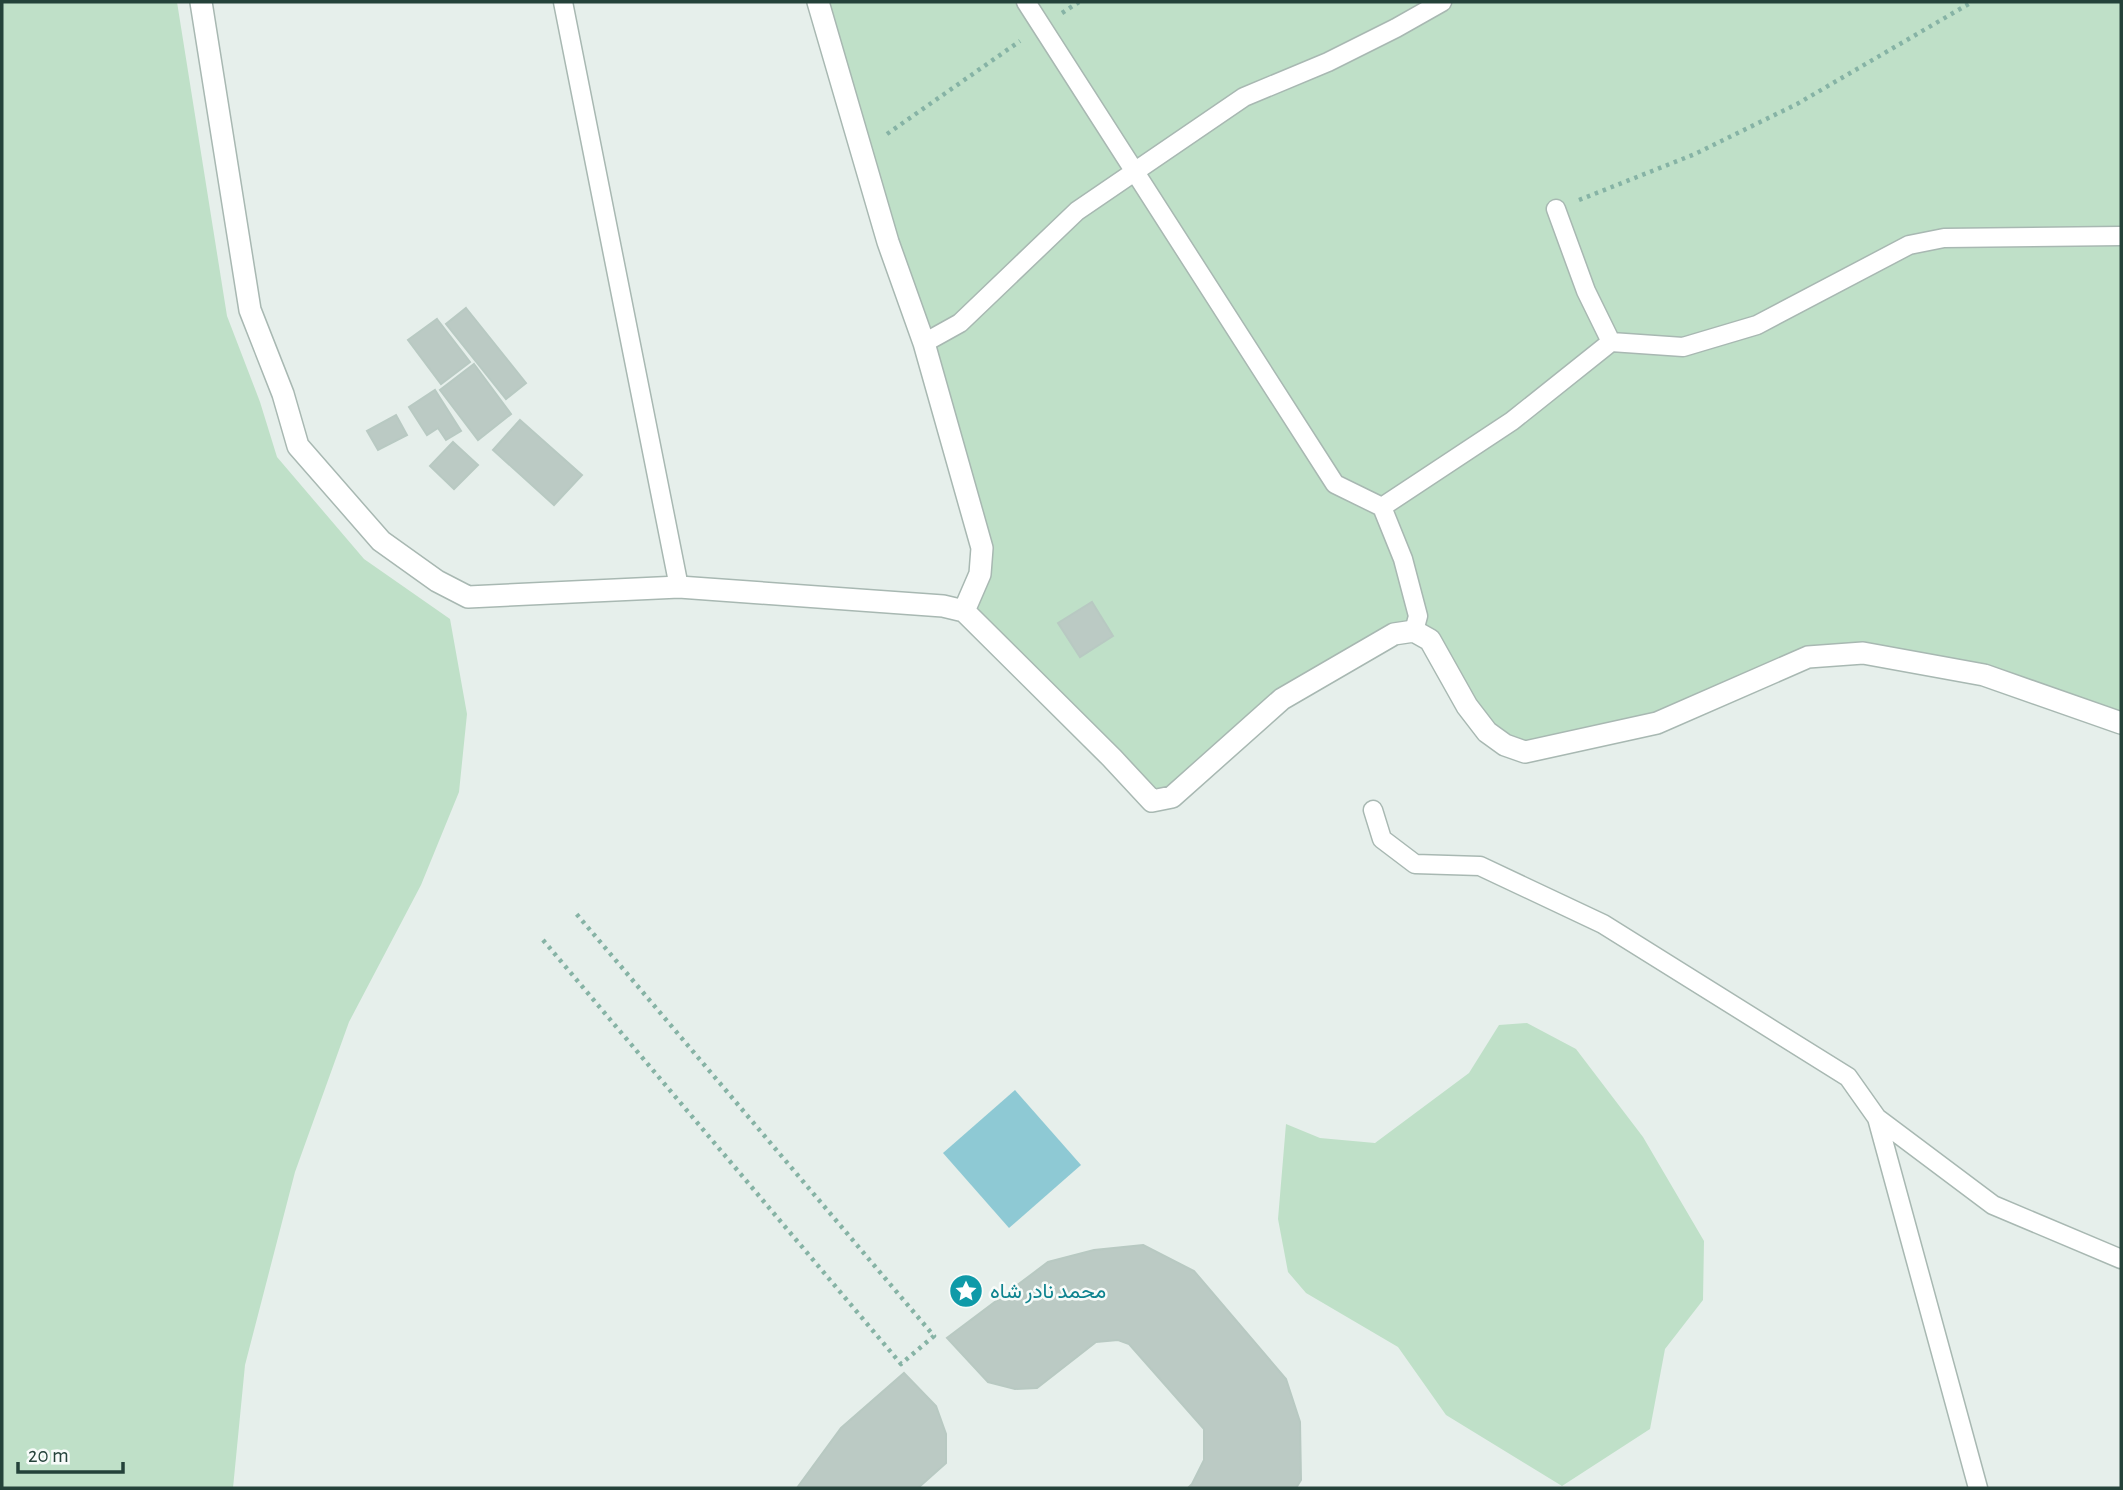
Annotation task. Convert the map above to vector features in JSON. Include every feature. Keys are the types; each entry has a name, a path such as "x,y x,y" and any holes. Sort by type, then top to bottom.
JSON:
{"street":[{"path":"201,2 250,310 283,394 298,446 381,541 437,581 468,597 679,587 943,606 964,611 1152,801 1172,797 1282,699 1394,634 1414,631 1430,640 1467,706 1488,732 1505,746 1525,752 1657,723 1808,657 1863,653 1984,675 2121,723"},
{"path":"818,2 888,242 924,343 982,548 980,574 964,611"}],"lane":[{"path":"563,2 679,587"},
{"path":"1026,2 1335,484 1382,507 1403,559 1418,616 1414,631"},
{"path":"924,343 960,323 1077,211 1244,97 1328,62 1442,2"},
{"path":"1556,209 1586,291 1611,342"},
{"path":"1382,507 1512,421 1611,342 1683,347 1757,325 1909,245 1944,238 2121,236"},
{"path":"1373,810 1382,839 1415,864 1480,866 1603,924 1848,1077 1877,1118 1993,1205 2121,1259"},
{"path":"1877,1118 1978,1488"}],"path":[{"path":"862,148 892,131 1079,2"},
{"path":"1556,209 1695,154 1797,104 1972,2"},
{"path":"543,940 901,1364 934,1336 574,911"}],"green space":[{"path":"2,2 177,2 227,316 260,402 277,457 364,559 450,619 467,714 459,792 421,885 349,1022 295,1172 245,1365 233,1488 2,1488"},
{"path":"818,2 2121,2 2121,723 1984,675 1808,657 1657,723 1505,745 1430,640 1394,634 1152,801 964,611 980,574"},
{"path":"1527,1023 1576,1049 1643,1137 1704,1241 1703,1300 1665,1349 1650,1429 1562,1486 1446,1415 1398,1347 1306,1293 1288,1272 1278,1219 1286,1124 1320,1138 1375,1143 1469,1073 1499,1025"}],"water":[{"path":"1015,1090 1081,1165 1009,1228 943,1153"}],"building":[{"path":"466,308 526,383 506,399 446,324"},
{"path":"437,319 470,362 441,384 408,340"},
{"path":"474,364 511,414 478,440 440,390"},
{"path":"435,390 461,431 446,440 438,428 427,435 409,407"},
{"path":"396,415 407,435 378,450 367,431"},
{"path":"520,420 582,475 554,505 493,450"},
{"path":"453,442 478,465 454,489 430,466"},
{"path":"1092,602 1113,636 1080,657 1058,623"},
{"path":"1143,1245 1194,1271 1286,1379 1300,1422 1301,1480 1296,1488 1188,1488 1204,1460 1204,1429 1129,1344 1118,1340 1096,1342 1037,1388 1015,1389 988,1382 947,1338 1048,1262 1094,1250"},
{"path":"904,1373 936,1406 946,1434 946,1463 918,1488 797,1488 841,1428"}],"place":[{"name":"محمد نادر شاه","path":"966,1291"}]}
